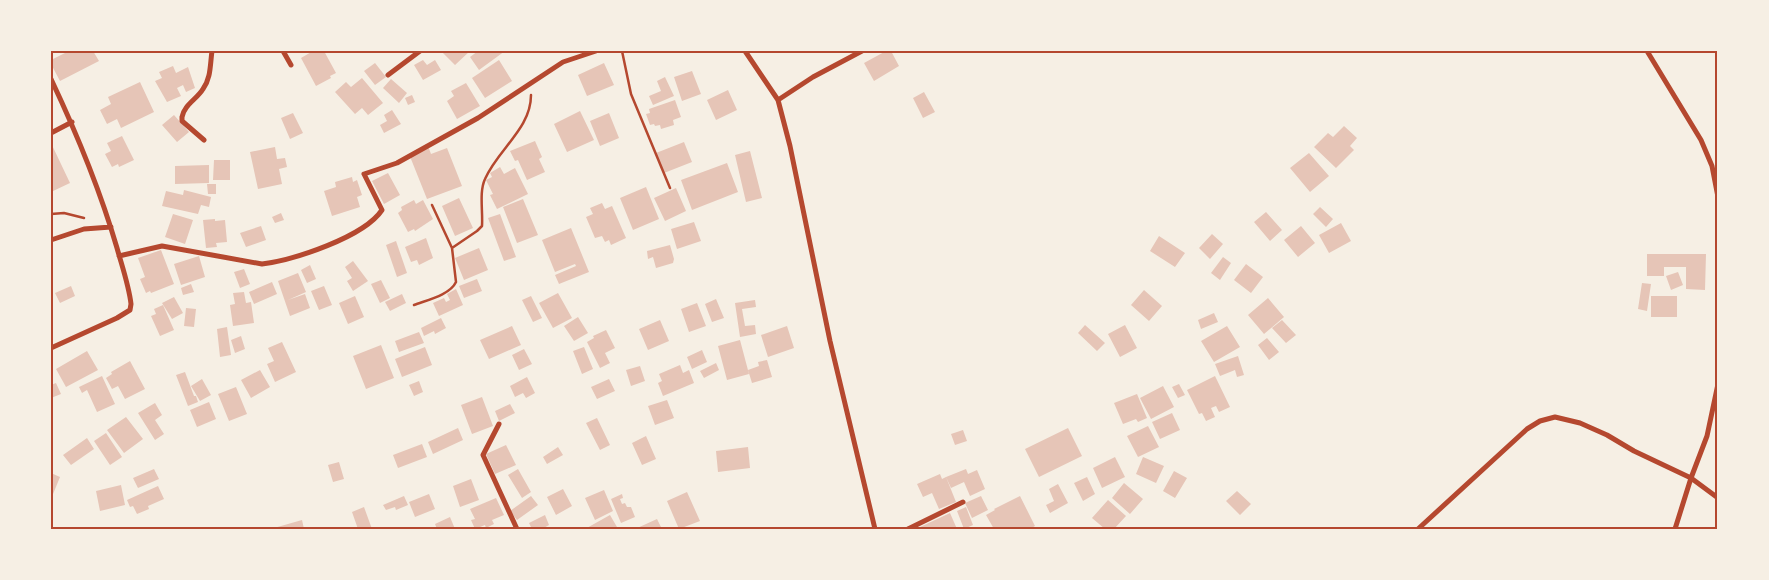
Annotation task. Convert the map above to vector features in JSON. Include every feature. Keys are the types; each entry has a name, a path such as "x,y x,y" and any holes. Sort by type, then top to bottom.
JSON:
{"street":[{"path":"204,140 182,120 182,113 203,89 210,76 212,51"},
{"path":"283,51 291,65"},
{"path":"388,75 420,51"},
{"path":"119,256 162,246 262,264 272,263 344,238 369,224 382,210 364,174 397,163 478,118 563,62 596,51"},
{"path":"745,51 778,100 790,146 830,340 875,529"},
{"path":"778,100 813,77 862,51"},
{"path":"1647,51 1701,140 1712,166 1718,196"},
{"path":"51,79 72,122 111,227 130,298 130,310 117,318 51,348"},
{"path":"51,132 72,122"},
{"path":"51,240 74,231 111,227"},
{"path":"1675,529 1707,436 1718,384"},
{"path":"1418,529 1527,429 1540,421 1555,417 1580,422 1607,435 1634,451 1691,478 1718,498"},
{"path":"499,424 483,455 517,529"},
{"path":"908,529 963,502"}],"path":[{"path":"622,51 631,94 670,188"},
{"path":"452,248 482,226 484,182 489,171 522,127 531,106 530,83"},
{"path":"414,305 447,291 456,282 452,248 432,205"},
{"path":"51,214 72,215 103,228"}],"building":[{"path":"69,51 93,51 99,61 60,81 51,64 51,60"},
{"path":"313,51 324,51 336,73 316,86 301,58"},
{"path":"441,51 470,51 455,65"},
{"path":"478,51 505,51 479,70 470,57"},
{"path":"886,51 891,51 899,66 874,81 864,63"},
{"path":"423,60 427,65 435,60 441,70 423,80 414,65"},
{"path":"499,60 512,81 485,98 472,78"},
{"path":"375,63 386,77 375,85 364,71"},
{"path":"604,63 614,85 587,96 578,75"},
{"path":"173,66 176,73 188,67 195,88 186,92 183,85 177,88 181,96 167,102 155,81 162,78 159,72"},
{"path":"692,71 701,94 682,101 674,77"},
{"path":"665,77 674,96 653,105 649,96 661,91 657,81"},
{"path":"362,78 383,103 368,115 362,108 355,114 335,92 346,82 351,87"},
{"path":"391,79 407,93 399,103 383,88"},
{"path":"140,82 154,112 121,128 117,119 107,124 100,110 111,104 108,97"},
{"path":"466,83 480,106 457,119 447,101 454,96 451,91"},
{"path":"728,90 737,110 716,120 707,100"},
{"path":"924,92 935,112 923,118 913,98"},
{"path":"412,95 415,102 408,105 405,98"},
{"path":"675,100 681,117 673,120 674,125 661,129 660,125 650,125 646,114 650,113 649,109"},
{"path":"392,110 401,124 384,133 380,125 387,121 384,115"},
{"path":"580,111 594,140 567,152 554,124"},
{"path":"293,113 303,133 290,139 281,118"},
{"path":"609,113 619,138 600,146 590,121"},
{"path":"174,115 189,132 177,142 162,125"},
{"path":"1344,126 1357,138 1350,146 1354,150 1336,168 1314,147 1328,133 1333,137"},
{"path":"122,136 134,160 119,167 118,164 112,167 105,154 111,151 107,143"},
{"path":"535,141 542,157 539,159 545,172 527,180 518,160 515,161 510,151"},
{"path":"684,142 692,162 664,173 656,153"},
{"path":"51,143 70,183 51,192"},
{"path":"428,146 431,154 447,148 462,186 427,199 409,154"},
{"path":"275,147 277,159 285,158 287,167 279,169 282,184 258,189 250,152"},
{"path":"750,151 762,198 746,202 735,155"},
{"path":"1309,153 1329,176 1310,192 1290,168"},
{"path":"214,160 230,160 230,180 213,180"},
{"path":"727,163 738,192 692,210 681,180"},
{"path":"209,165 209,183 175,184 175,166"},
{"path":"500,167 504,174 515,168 528,194 497,209 490,195 493,194 486,180 492,177 490,173"},
{"path":"388,173 400,195 384,204 372,181"},
{"path":"352,177 353,182 357,180 362,195 357,197 360,207 332,216 324,191 336,187 335,182"},
{"path":"207,184 216,184 216,194 208,194"},
{"path":"646,187 659,219 633,230 620,198"},
{"path":"676,188 686,211 665,221 654,198"},
{"path":"184,190 211,197 209,207 201,205 198,214 162,206 166,191 183,195"},
{"path":"459,198 473,228 455,236 442,206"},
{"path":"523,199 538,235 517,243 503,207"},
{"path":"414,200 416,204 423,200 433,219 415,231 414,229 408,232 398,213 402,210 401,207"},
{"path":"602,203 605,209 612,206 626,238 611,245 609,240 605,242 602,236 595,238 586,217 593,214 590,208"},
{"path":"1320,207 1333,219 1326,227 1313,214"},
{"path":"1266,212 1282,230 1270,241 1254,222"},
{"path":"281,213 284,220 275,223 272,217"},
{"path":"173,214 193,220 185,244 165,237"},
{"path":"500,214 516,257 504,261 488,218"},
{"path":"215,219 215,221 225,220 227,242 216,243 217,247 206,248 203,220"},
{"path":"694,222 701,241 677,249 671,229"},
{"path":"1341,223 1351,241 1329,253 1319,235"},
{"path":"261,226 266,240 246,247 240,233"},
{"path":"1301,226 1315,243 1298,257 1284,240"},
{"path":"571,228 589,272 559,284 555,275 576,266 575,264 555,272 542,240"},
{"path":"1212,234 1223,244 1210,259 1199,248"},
{"path":"1159,236 1185,253 1175,267 1150,251"},
{"path":"426,238 433,258 419,265 417,260 411,262 405,247"},
{"path":"396,241 407,273 397,277 386,245"},
{"path":"670,245 674,259 673,263 656,268 653,257 648,259 647,251"},
{"path":"479,248 488,270 464,280 455,258"},
{"path":"161,250 174,284 151,293 150,291 146,293 140,279 145,277 138,258"},
{"path":"1647,254 1706,254 1705,290 1686,289 1686,267 1664,267 1664,276 1647,276"},
{"path":"199,256 205,277 181,285 174,264"},
{"path":"1223,257 1231,263 1220,280 1211,273"},
{"path":"353,261 368,281 353,291 347,281 352,278 345,267"},
{"path":"1246,264 1263,277 1251,293 1234,280"},
{"path":"310,265 316,279 307,283 301,270"},
{"path":"244,269 250,284 240,288 234,272"},
{"path":"1678,272 1683,285 1671,290 1666,276"},
{"path":"298,273 306,292 288,300 305,294 310,308 290,316 278,281"},
{"path":"477,279 482,291 464,298 459,286"},
{"path":"381,280 390,298 380,303 371,284"},
{"path":"272,282 277,294 254,304 249,292"},
{"path":"1642,283 1651,284 1647,311 1638,309"},
{"path":"191,284 194,292 183,295 181,288"},
{"path":"71,286 75,296 60,303 55,293"},
{"path":"324,286 332,305 319,310 311,291"},
{"path":"456,289 463,305 439,316 433,303 444,298 446,302 450,300 447,294"},
{"path":"1144,290 1162,306 1149,321 1131,305"},
{"path":"244,292 246,303 251,302 254,323 233,326 230,305 235,304 233,293"},
{"path":"558,293 572,318 553,328 539,303"},
{"path":"402,294 406,303 390,311 385,302"},
{"path":"355,296 364,317 348,324 339,303"},
{"path":"531,296 542,318 533,322 522,300"},
{"path":"1651,296 1677,296 1677,317 1651,317"},
{"path":"174,297 183,313 172,319 162,303"},
{"path":"1268,298 1284,317 1264,334 1248,315"},
{"path":"716,299 724,318 712,322 705,304"},
{"path":"755,300 756,307 742,309 745,326 755,325 756,334 740,337 735,303"},
{"path":"697,303 706,326 689,332 681,309"},
{"path":"163,305 174,330 160,336 151,316 156,314 154,309"},
{"path":"186,308 196,309 194,327 184,326"},
{"path":"1214,313 1218,322 1201,329 1198,320"},
{"path":"578,317 588,333 574,341 564,326"},
{"path":"441,318 446,328 435,334 434,331 424,336 421,328"},
{"path":"660,320 669,341 648,350 639,329"},
{"path":"1282,320 1296,335 1286,343 1272,328"},
{"path":"1085,325 1105,343 1097,351 1078,333"},
{"path":"1125,325 1137,348 1120,357 1108,334"},
{"path":"512,326 521,345 489,359 480,340"},
{"path":"787,326 794,348 768,357 761,335"},
{"path":"1227,326 1240,347 1214,362 1201,341"},
{"path":"227,327 231,355 220,357 217,329"},
{"path":"606,330 615,348 605,353 610,363 600,368 587,342 594,338 593,336"},
{"path":"419,332 424,343 399,352 395,341"},
{"path":"241,336 245,349 235,353 231,340"},
{"path":"1267,338 1279,352 1269,360 1258,345"},
{"path":"740,340 749,374 727,380 718,346"},
{"path":"282,342 296,372 275,382 267,364 274,361 268,348"},
{"path":"381,345 394,378 366,389 353,356"},
{"path":"425,347 432,365 402,377 395,359"},
{"path":"584,347 593,369 582,374 573,351"},
{"path":"524,349 532,364 519,370 512,355"},
{"path":"702,350 707,362 692,369 687,357"},
{"path":"87,351 98,370 66,387 56,369"},
{"path":"1238,356 1244,375 1237,377 1235,370 1220,376 1215,364"},
{"path":"767,360 772,377 752,383 748,370 759,366 758,362"},
{"path":"130,361 145,389 125,399 118,386 112,389 106,378 112,374 111,372"},
{"path":"716,363 719,370 704,378 700,371"},
{"path":"680,365 683,373 689,370 694,383 663,396 658,383 662,381 659,374"},
{"path":"640,366 645,381 631,386 626,370"},
{"path":"260,370 270,387 251,398 241,380"},
{"path":"185,372 198,402 188,406 176,375"},
{"path":"102,376 115,404 97,412 87,390 82,393 79,387"},
{"path":"1215,376 1230,407 1219,412 1216,406 1211,408 1215,417 1206,421 1202,413 1199,414 1187,390"},
{"path":"527,377 535,393 526,398 523,393 515,397 510,386"},
{"path":"202,379 211,395 200,401 191,386"},
{"path":"609,379 615,391 597,399 591,387"},
{"path":"419,381 423,392 414,396 409,385"},
{"path":"56,383 61,394 51,398 51,385"},
{"path":"1179,384 1185,395 1178,398 1172,387"},
{"path":"1163,386 1174,407 1151,419 1140,398"},
{"path":"236,387 247,414 229,421 218,394"},
{"path":"1137,394 1147,418 1138,422 1136,419 1123,424 1114,403"},
{"path":"482,397 493,426 472,434 461,405"},
{"path":"667,400 674,418 655,425 648,406"},
{"path":"209,402 216,419 197,427 190,410"},
{"path":"155,403 162,415 155,420 164,434 155,440 138,413"},
{"path":"510,404 515,413 499,421 495,411"},
{"path":"1172,413 1180,430 1160,439 1152,422"},
{"path":"126,417 143,439 124,453 107,430"},
{"path":"597,418 610,445 600,450 586,423"},
{"path":"1148,426 1159,447 1138,457 1127,436"},
{"path":"458,428 463,440 433,454 428,442"},
{"path":"1068,428 1082,456 1039,477 1025,449"},
{"path":"963,430 967,441 955,445 951,434"},
{"path":"106,433 122,457 110,465 94,441"},
{"path":"646,436 656,459 642,465 632,443"},
{"path":"87,438 94,449 71,465 63,455"},
{"path":"422,444 427,457 398,468 393,455"},
{"path":"506,445 516,465 495,474 486,454"},
{"path":"558,447 563,455 547,464 543,457"},
{"path":"748,447 750,468 718,472 716,451"},
{"path":"1115,457 1125,477 1102,488 1093,468"},
{"path":"1143,457 1164,466 1156,483 1136,474"},
{"path":"339,462 344,479 333,482 328,465"},
{"path":"154,469 159,479 138,488 133,478"},
{"path":"518,469 531,492 522,498 508,475"},
{"path":"966,469 968,474 977,470 985,489 970,496 964,482 951,488 946,477"},
{"path":"1174,471 1187,478 1175,498 1163,491"},
{"path":"51,473 60,477 51,499"},
{"path":"940,474 942,479 946,477 956,502 939,509 932,493 923,497 917,484"},
{"path":"1087,477 1095,494 1083,501 1074,483"},
{"path":"471,479 479,500 460,507 453,486"},
{"path":"1124,483 1143,499 1130,514 1112,498"},
{"path":"1058,484 1068,503 1050,513 1046,505 1054,501 1049,489"},
{"path":"121,485 125,505 100,511 96,491"},
{"path":"158,486 164,499 148,506 149,509 137,514 133,506 130,507 127,500"},
{"path":"563,489 572,506 556,515 547,497"},
{"path":"604,490 613,511 595,520 585,498"},
{"path":"1237,491 1251,504 1240,515 1226,501"},
{"path":"687,492 700,521 679,529 667,501"},
{"path":"429,494 435,509 415,517 409,502"},
{"path":"622,494 623,498 620,499 622,504 625,503 627,507 631,507 635,517 621,523 611,499"},
{"path":"404,496 408,505 396,510 395,507 386,510 383,505"},
{"path":"531,496 538,505 517,520 510,511"},
{"path":"981,496 988,510 972,518 965,503"},
{"path":"1020,496 1035,526 1030,529 994,529 986,515"},
{"path":"496,498 504,515 492,520 494,524 486,528 485,525 475,529 471,520 475,519 470,509"},
{"path":"1108,500 1126,516 1114,529 1105,529 1092,518"},
{"path":"364,507 372,529 358,529 352,512"},
{"path":"966,507 973,525 964,529 957,511"},
{"path":"950,513 957,529 921,529 920,527"},
{"path":"545,515 549,525 542,529 532,529 529,523"},
{"path":"610,515 617,527 613,529 585,529"},
{"path":"450,517 455,529 437,529 435,524"},
{"path":"657,519 662,529 635,529"},
{"path":"302,520 304,529 274,529 274,528"}]}
